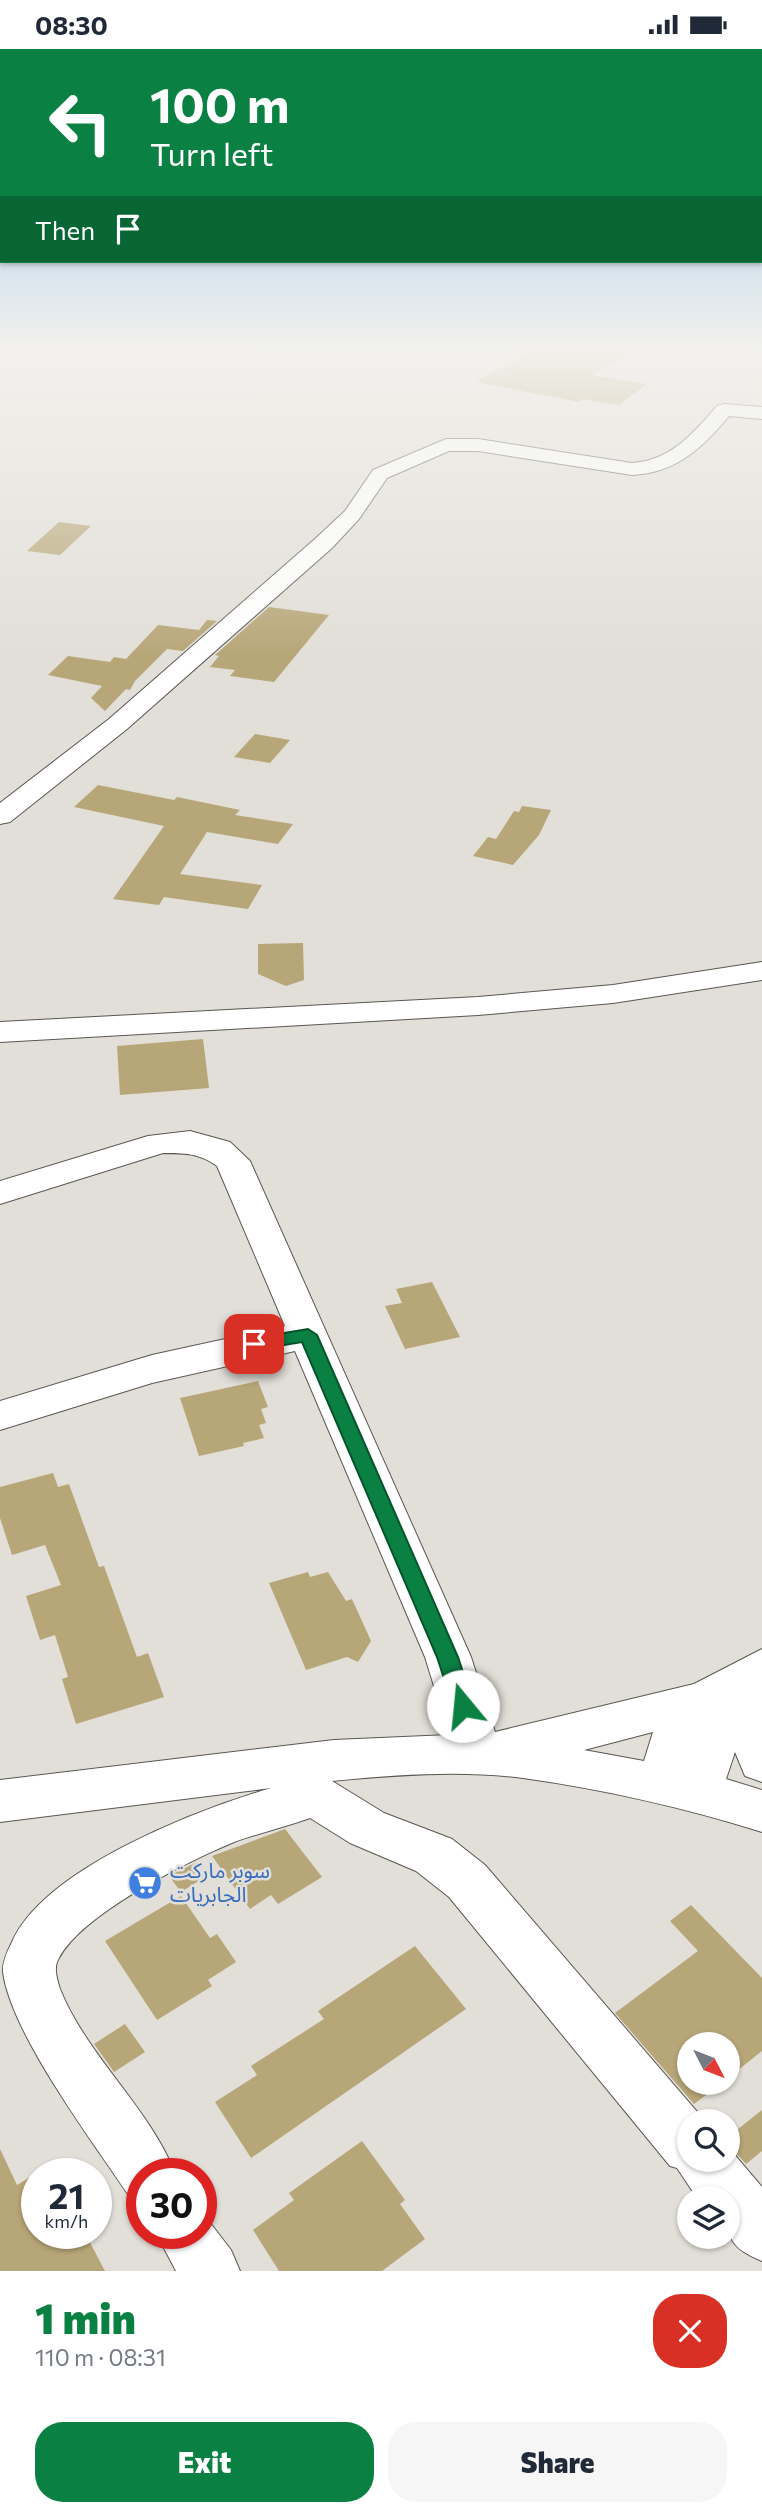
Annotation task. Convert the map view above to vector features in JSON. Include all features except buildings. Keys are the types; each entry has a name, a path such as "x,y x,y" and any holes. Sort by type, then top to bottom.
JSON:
{"street":[{"path":"0,816 118,724 277,581 324,543 352,515 371,483 396,465 429,451"},
{"path":"514,451 632,469 655,469 669,463 683,451"},
{"path":"0,1032 478,1006 613,994 762,971"},
{"path":"0,1193 160,1143 190,1142 218,1150 232,1161 448,1657 479,1756"},
{"path":"0,1416 108,1378 228,1348 308,1335"},
{"path":"479,1756 737,1683"},
{"path":"737,1683 762,1762"},
{"path":"679,1788 737,1683"},
{"path":"0,1801 269,1768 429,1754 523,1758 679,1788 762,1811"},
{"path":"269,1768 367,1828 434,1855 467,1881 677,2131"},
{"path":"137,2158 54,2030 36,1996 29,1968 37,1942 58,1920 92,1894 196,1836 315,1796"},
{"path":"712,2172 762,2232"},
{"path":"196,2249 210,2271"}],"place":[{"name":"سوبر ماركت الجابريات","path":"145,1883"}],"route":[{"path":"254,1344 308,1335 448,1657 463,1706"}]}
